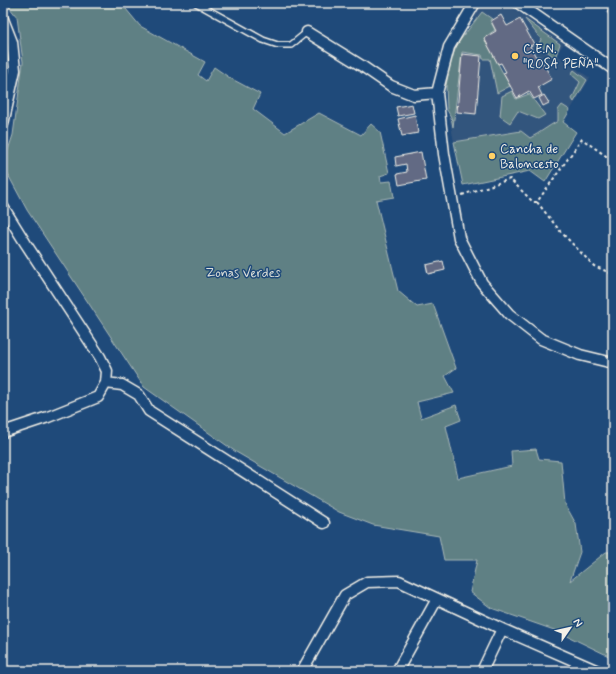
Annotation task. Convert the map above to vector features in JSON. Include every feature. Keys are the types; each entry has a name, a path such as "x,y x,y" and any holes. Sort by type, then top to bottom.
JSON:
{"street":[{"path":"476,3 449,47 437,93 444,154 459,238 482,283 509,314 541,339 580,355 613,363"},
{"path":"518,3 613,69"},
{"path":"3,19 12,42 14,70 3,124"},
{"path":"307,32 391,86 414,95 437,93"},
{"path":"3,207 100,357 107,371 106,383 98,397 48,417 3,432"},
{"path":"106,383 122,385 139,396 149,411 324,523"},
{"path":"302,671 345,595 367,582 399,581 502,629 576,666 598,671"},
{"path":"398,671 437,599"},
{"path":"482,671 502,629"}],"lane":[{"path":"196,3 263,40 278,44 291,45 307,32"}],"path":[{"path":"537,202 582,139 613,161"},
{"path":"452,198 510,179 533,202 537,202 560,231 594,266 613,274"}],"shaded area":[{"path":"482,3 505,3 564,44 556,54 590,78 563,122 576,132 545,182 520,131 454,142 448,111 446,86 458,43 474,22 477,9"}],"green space":[{"name":"Zonas Verdes","path":"6,3 121,3 140,26 205,62 198,75 206,81 214,67 230,78 260,94 253,109 285,133 319,113 361,135 371,124 380,132 389,173 380,176 381,182 391,181 394,197 376,200 398,291 417,307 433,304 456,368 445,376 454,393 417,402 421,418 456,405 461,420 446,426 458,478 512,466 511,451 536,449 539,459 561,461 565,504 576,524 580,552 570,581 606,552 613,552 613,658 557,631 491,608 470,592 477,560 444,560 439,536 373,525 339,512 236,452 144,387 27,210 6,171 7,153 13,135 23,62 17,17"},
{"path":"482,12 492,19 490,20 495,30 484,38 510,86 497,93 490,59 483,59 482,55 462,52 453,127 451,117 447,110 446,86 451,59 458,43"},
{"path":"525,19 560,44 555,58 539,44 541,39"},
{"path":"574,70 587,80 574,102 572,99 580,82 571,74"},
{"path":"512,91 516,99 529,94 545,115 538,119 518,111 510,123 500,116 502,96"},
{"name":"Cancha de Baloncesto","path":"562,105 570,110 563,122 576,132 545,182 530,171 463,185 454,142 521,131 530,138 558,121 558,110"}],"building":[{"path":"613,8 613,20 607,12"},
{"name":"C.E.N. \"ROSA PEÑA\"","path":"501,15 507,26 520,19 534,44 530,46 536,57 539,56 552,79 538,87 542,95 534,99 529,91 517,98 503,73 506,72 501,63 498,64 484,38 496,31 491,21"},
{"path":"462,54 481,56 476,114 457,112"},
{"path":"544,95 549,103 543,106 539,98"},
{"path":"412,104 414,113 398,116 396,107"},
{"path":"415,115 418,133 402,136 398,119"},
{"path":"421,152 426,180 399,185 397,174 407,172 406,164 396,166 395,157"},
{"path":"443,261 445,270 428,274 426,265"}],"place":[{"name":"C.E.N. \"ROSA PEÑA\"","path":"515,56"},
{"name":"Cancha de Baloncesto","path":"492,156"}]}
